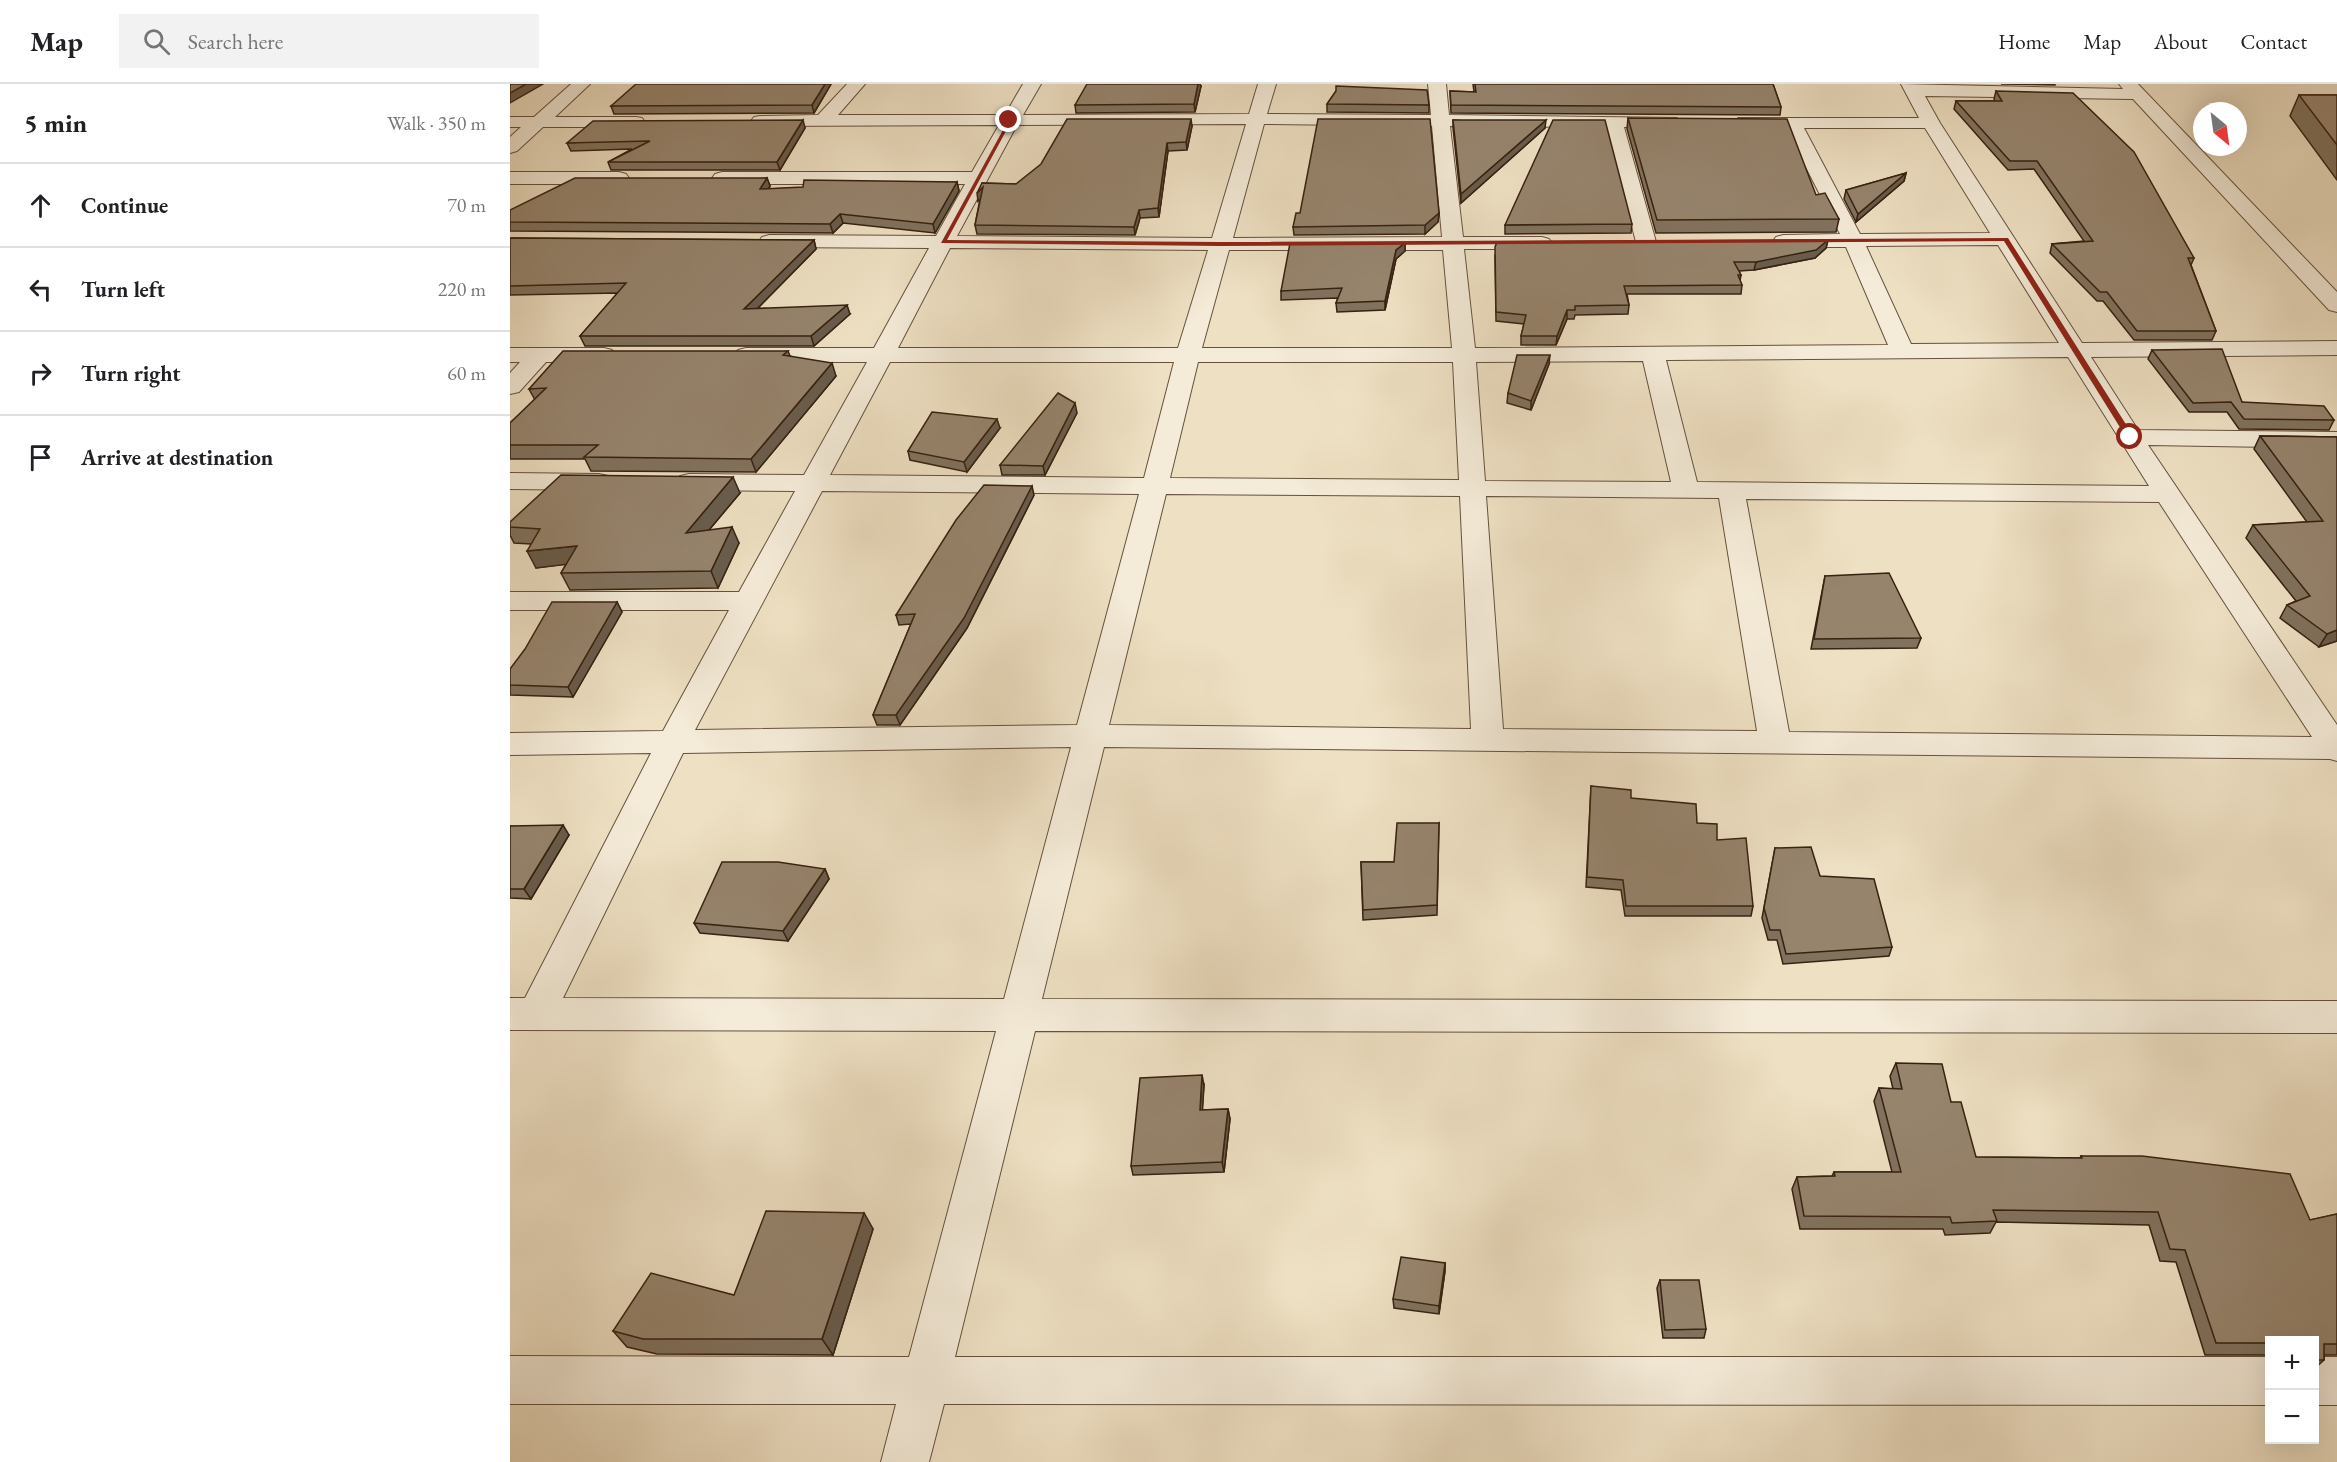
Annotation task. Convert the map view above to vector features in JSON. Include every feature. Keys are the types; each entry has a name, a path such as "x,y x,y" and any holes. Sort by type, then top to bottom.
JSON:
{"street":[{"path":"510,147 581,84"},
{"path":"823,121 856,84"},
{"path":"1032,84 1009,120 750,601 523,1014 2337,1017"},
{"path":"904,1462 1188,355 1267,84"},
{"path":"1437,84 1455,243 1464,355 1488,739"},
{"path":"2336,749 2130,437 1931,123 1912,88 2132,89 2337,305"},
{"path":"740,121 1257,119 1686,122"},
{"path":"510,122 657,122"},
{"path":"1614,122 1646,242"},
{"path":"1721,122 1931,123"},
{"path":"1793,123 1853,240 1902,352"},
{"path":"510,178 642,178"},
{"path":"702,178 978,178"},
{"path":"1761,241 2006,239"},
{"path":"744,240 1220,244 1562,243"},
{"path":"1622,242 1669,242"},
{"path":"729,355 1464,355 2337,348"},
{"path":"1653,354 1686,490"},
{"path":"510,355 622,355"},
{"path":"510,387 540,355"},
{"path":"2130,437 2337,440"},
{"path":"510,482 627,482"},
{"path":"662,482 2169,494"},
{"path":"1731,490 1775,742"},
{"path":"510,602 750,601"},
{"path":"510,744 1091,736 2336,749"},
{"path":"510,1380 2265,1381"},
{"path":"2319,1381 2337,1381"}],"building":[{"path":"510,84 526,84 510,93"},
{"path":"636,84 825,84 812,105 611,106"},
{"path":"1087,84 1198,84 1194,104 1075,105"},
{"path":"1475,84 1773,84 1781,107 1451,105 1450,91 1476,92"},
{"path":"1336,86 1427,90 1429,105 1327,104 1336,91"},
{"path":"1996,91 2073,93 2134,152 2194,258 2188,258 2216,331 2137,331 2107,292 2100,292 2052,244 2093,241 2037,161 2010,161 1956,101 2002,101"},
{"path":"2299,95 2337,95 2337,145"},
{"path":"1628,118 1787,119 1816,195 1825,193 1839,219 1657,220"},
{"path":"1067,119 1191,119 1186,142 1167,143 1158,208 1139,210 1134,227 975,225 983,187 977,193 982,183 1016,184 1041,164"},
{"path":"1318,119 1430,119 1439,213 1425,225 1293,227 1296,213 1300,213"},
{"path":"803,120 777,162 608,162 650,141 567,143 593,121"},
{"path":"1453,120 1546,120 1461,194"},
{"path":"1553,120 1605,120 1632,224 1505,225"},
{"path":"1906,173 1858,214 1846,190"},
{"path":"575,178 767,178 760,189 803,187 804,180 957,182 933,224 840,214 830,224 510,222 510,210"},
{"path":"510,238 814,240 744,309 847,305 811,336 580,336 626,283 510,286"},
{"path":"1828,240 1816,250 1756,262 1734,262 1741,275 1738,275 1742,285 1624,286 1629,305 1575,306 1575,310 1567,310 1557,336 1521,336 1526,315 1496,312 1495,247 1497,242"},
{"path":"1290,243 1405,243 1396,250 1385,301 1336,303 1342,288 1281,291"},
{"path":"2222,349 2242,402 2324,406 2334,420 2244,419 2231,402 2193,403 2152,350"},
{"path":"563,351 788,351 783,355 832,363 751,459 584,457 598,445 510,445 510,423 546,388 529,389"},
{"path":"1517,355 1550,355 1531,401 1508,393"},
{"path":"1058,393 1075,403 1043,466 1000,465"},
{"path":"932,412 997,419 964,462 908,451"},
{"path":"2260,436 2337,437 2337,630 2327,634 2287,605 2310,596 2253,525 2323,521"},
{"path":"561,475 733,477 686,533 732,527 711,571 561,573 577,546 527,551 540,529 510,527 510,522"},
{"path":"984,485 1032,486 964,618 896,715 873,715 915,614 896,615 956,520"},
{"path":"1889,573 1921,638 1814,639 1825,576"},
{"path":"552,602 617,602 568,687 510,685 510,669 525,649"},
{"path":"1591,786 1631,790 1631,798 1696,804 1697,823 1717,824 1717,840 1746,838 1753,906 1626,906 1623,880 1587,877"},
{"path":"1397,823 1439,823 1437,905 1363,910 1361,862 1394,862"},
{"path":"563,825 524,889 510,889 510,826"},
{"path":"1811,847 1820,876 1874,879 1892,947 1786,954 1780,930 1770,930 1764,908 1775,848"},
{"path":"722,862 778,862 825,869 783,931 694,923"},
{"path":"1896,1063 1942,1064 1951,1102 1961,1102 1976,1157 2142,1156 2290,1174 2310,1220 2337,1214 2337,1344 2324,1344 2324,1360 2319,1360 2319,1336 2265,1336 2265,1343 2216,1343 2185,1250 2170,1249 2158,1212 1993,1210 1997,1221 1952,1223 1950,1217 1804,1216 1797,1177 1835,1176 1834,1172 1901,1172 1879,1088 1902,1089"},
{"path":"1202,1075 1200,1110 1228,1109 1222,1162 1131,1166 1140,1078"},
{"path":"766,1211 864,1213 822,1339 643,1339 613,1331 651,1273 734,1295"},
{"path":"1401,1257 1445,1263 1439,1306 1393,1299"},
{"path":"1660,1280 1699,1280 1706,1329 1665,1330"}],"route":[{"path":"1009,120 943,242 1220,244 2006,239 2130,437"}]}
